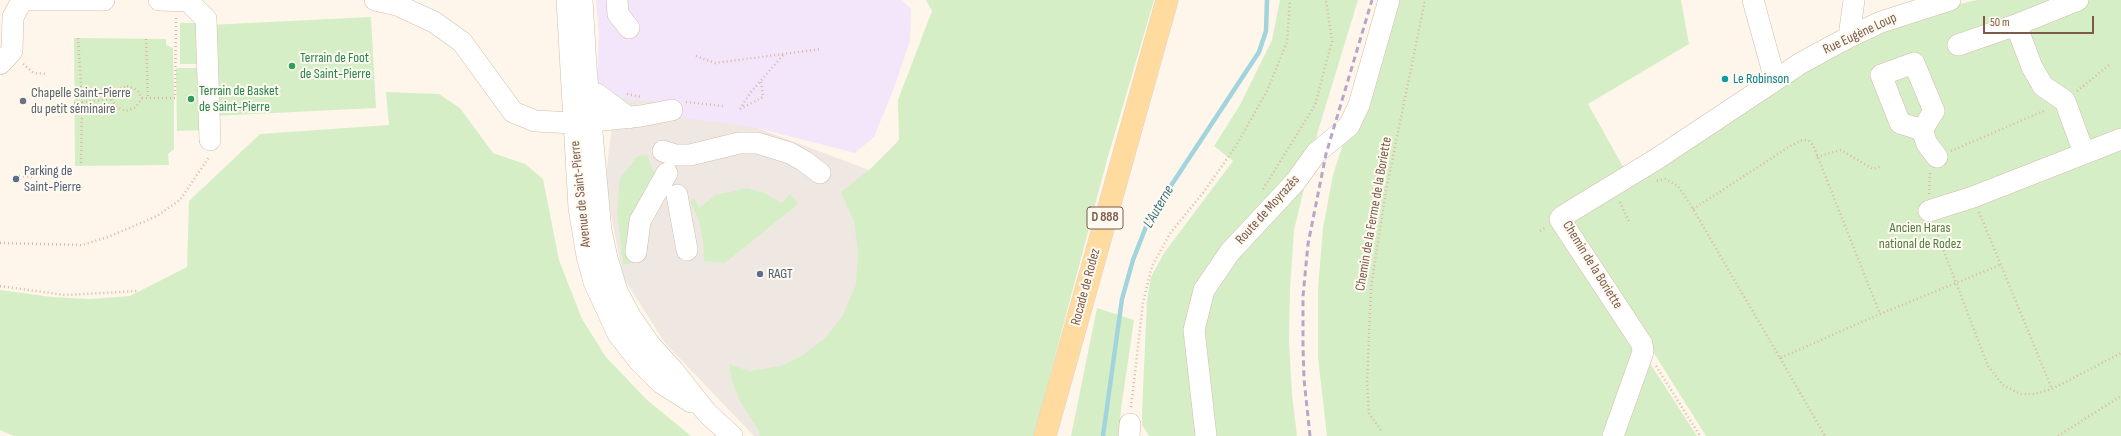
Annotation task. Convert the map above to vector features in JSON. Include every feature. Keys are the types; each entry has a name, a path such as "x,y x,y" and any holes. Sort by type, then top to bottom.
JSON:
{"main road":[{"name":"Rocade de Rodez","path":"1045,436 1167,0"}],"street":[{"path":"6,58 13,17 22,0 104,0"},
{"path":"159,0 188,1 206,19 210,140"},
{"path":"375,0 398,5 434,22 462,42 513,112 535,121 582,123 629,118 672,110"},
{"name":"Avenue de Saint-Pierre","path":"567,0 569,34 580,96"},
{"name":"Avenue de Saint-Pierre","path":"582,0 580,208 583,231 594,282 604,307 618,334 639,361 661,383 707,413 732,436"},
{"path":"617,0 618,14 630,28"},
{"name":"Route de Moyrazès","path":"1206,436 1194,330 1204,290 1230,252 1296,181 1316,153 1350,126 1359,105 1389,0"},
{"path":"1753,0 1775,80"},
{"path":"1848,37 1854,0"},
{"name":"Rue Eugène Loup","path":"1775,80 1848,37 1881,22 1950,0"},
{"path":"1958,45 2016,25 2078,0"},
{"path":"2016,25 2032,67 2043,86 2065,101 2084,153"},
{"name":"Chemin de la Boriette","path":"1642,344 1560,219 1728,103 1775,80"},
{"path":"580,96 597,94 629,118"},
{"name":"Avenue de Saint-Pierre","path":"582,123 601,231 617,291 630,316 650,344 674,370 707,413"},
{"path":"1922,130 1927,144 1937,157"},
{"path":"1929,211 1972,197 2121,139"},
{"path":"663,151 675,155 690,155 739,143 757,143 772,146 804,160 820,173"},
{"path":"636,252 640,221 667,174"},
{"path":"677,195 687,250"},
{"path":"1613,436 1643,352 1642,344"}],"path":[{"path":"142,98 175,98 176,0"},
{"path":"1129,430 1143,303 1152,266 1171,232 1203,192 1236,146 1266,91 1287,42 1290,0"},
{"path":"1262,190 1315,105 1332,41 1326,0"},
{"name":"Chemin de la Ferme de la Boriette","path":"1381,430 1369,413 1367,383 1371,287 1386,191 1425,0"},
{"path":"78,38 82,101 81,166"},
{"path":"146,39 148,98"},
{"path":"696,56 715,63 821,49"},
{"path":"761,81 763,97 740,109 751,92 784,54"},
{"path":"6,58 34,73 47,74"},
{"path":"111,99 117,90 127,86 137,90 142,98"},
{"path":"111,99 117,107 126,111 136,107 142,98"},
{"path":"74,103 111,99"},
{"path":"0,243 82,245 108,237 157,216 180,200 212,154 210,140"},
{"path":"1693,208 1803,140 1808,140 1813,145 1880,314"},
{"path":"1817,157 1841,150 1873,169 1882,166"},
{"path":"19,176 32,177"},
{"path":"1653,182 1665,179 1678,186 1693,208 1825,436"},
{"path":"1972,197 2052,389"},
{"path":"1625,199 1619,203 1630,224"},
{"path":"1780,358 1880,314 2000,265"},
{"path":"0,286 65,295 138,291"},
{"path":"1642,344 1700,436"},
{"path":"2020,394 2035,394 2052,389 2121,353"},
{"path":"2058,436 2121,396"}],"shaded area":[{"path":"596,0 902,0 911,9 910,41 894,88 874,137 855,153 757,128 675,117 674,104 617,98 597,82 599,33"},
{"path":"618,76 869,170 860,436 754,436 665,343 623,277 605,183"}],"green space":[{"path":"926,0 1154,0 1107,160 1034,436 759,436 760,433 739,399 732,381 729,364 749,371 781,366 803,355 825,338 842,317 856,284 858,252 854,222 841,192 869,170 899,140 898,100 932,11"},
{"path":"1280,0 1358,0 1318,131 1294,230 1290,289 1289,342 1292,394 1297,436 1149,436 1142,425 1142,412 1147,301 1151,277 1164,253 1233,161 1214,146 1240,105 1272,40"},
{"path":"1389,0 1681,0 1689,44 1588,104 1626,172 1550,216 1635,342 1606,436 1327,436 1318,357 1318,289 1323,228 1333,175"},
{"name":"Ancien Haras national de Rodez","path":"1977,0 2121,0 2121,436 1706,436 1576,229 1566,222 1754,103 1842,50 1938,9"},
{"name":"Terrain de Foot de Saint-Pierre","path":"371,17 376,108 213,116 209,25"},
{"path":"180,23 199,23 199,64 180,64"},
{"path":"74,38 166,39 166,45 173,48 174,149 168,154 169,165 75,166"},
{"name":"Terrain de Basket de Saint-Pierre","path":"176,68 206,68 206,130 177,131"},
{"path":"386,92 439,94 460,108 493,153 525,164 543,179 559,260 582,319 606,357 646,399 691,436 14,436 0,430 0,290 52,297 90,299 130,296 187,267 189,201 260,134 389,125"},
{"path":"647,155 656,176 630,246 631,264 623,264 617,210 620,178 638,156"},
{"path":"747,188 764,193 782,203 790,194 798,204 725,263 704,261 703,240 698,218 690,202 694,198 699,208 716,195"},
{"path":"1097,308 1134,320 1121,409 1119,436 1071,436"},
{"path":"1646,357 1697,436 1617,436"}],"waterway":[{"name":"L'Auterne","path":"1103,436 1122,299 1133,260 1149,219 1259,52 1266,31 1267,0"}],"railway":[{"path":"1310,436 1304,379 1303,346 1303,296 1308,244 1326,154 1372,0"}],"place":[{"name":"Terrain de Foot de Saint-Pierre","path":"292,66"},
{"name":"Le Robinson","path":"1725,79"},
{"name":"Terrain de Basket de Saint-Pierre","path":"191,99"},
{"name":"Chapelle Saint-Pierre du petit séminaire","path":"23,101"},
{"name":"Parking de Saint-Pierre","path":"16,179"},
{"name":"RAGT","path":"760,274"}]}
